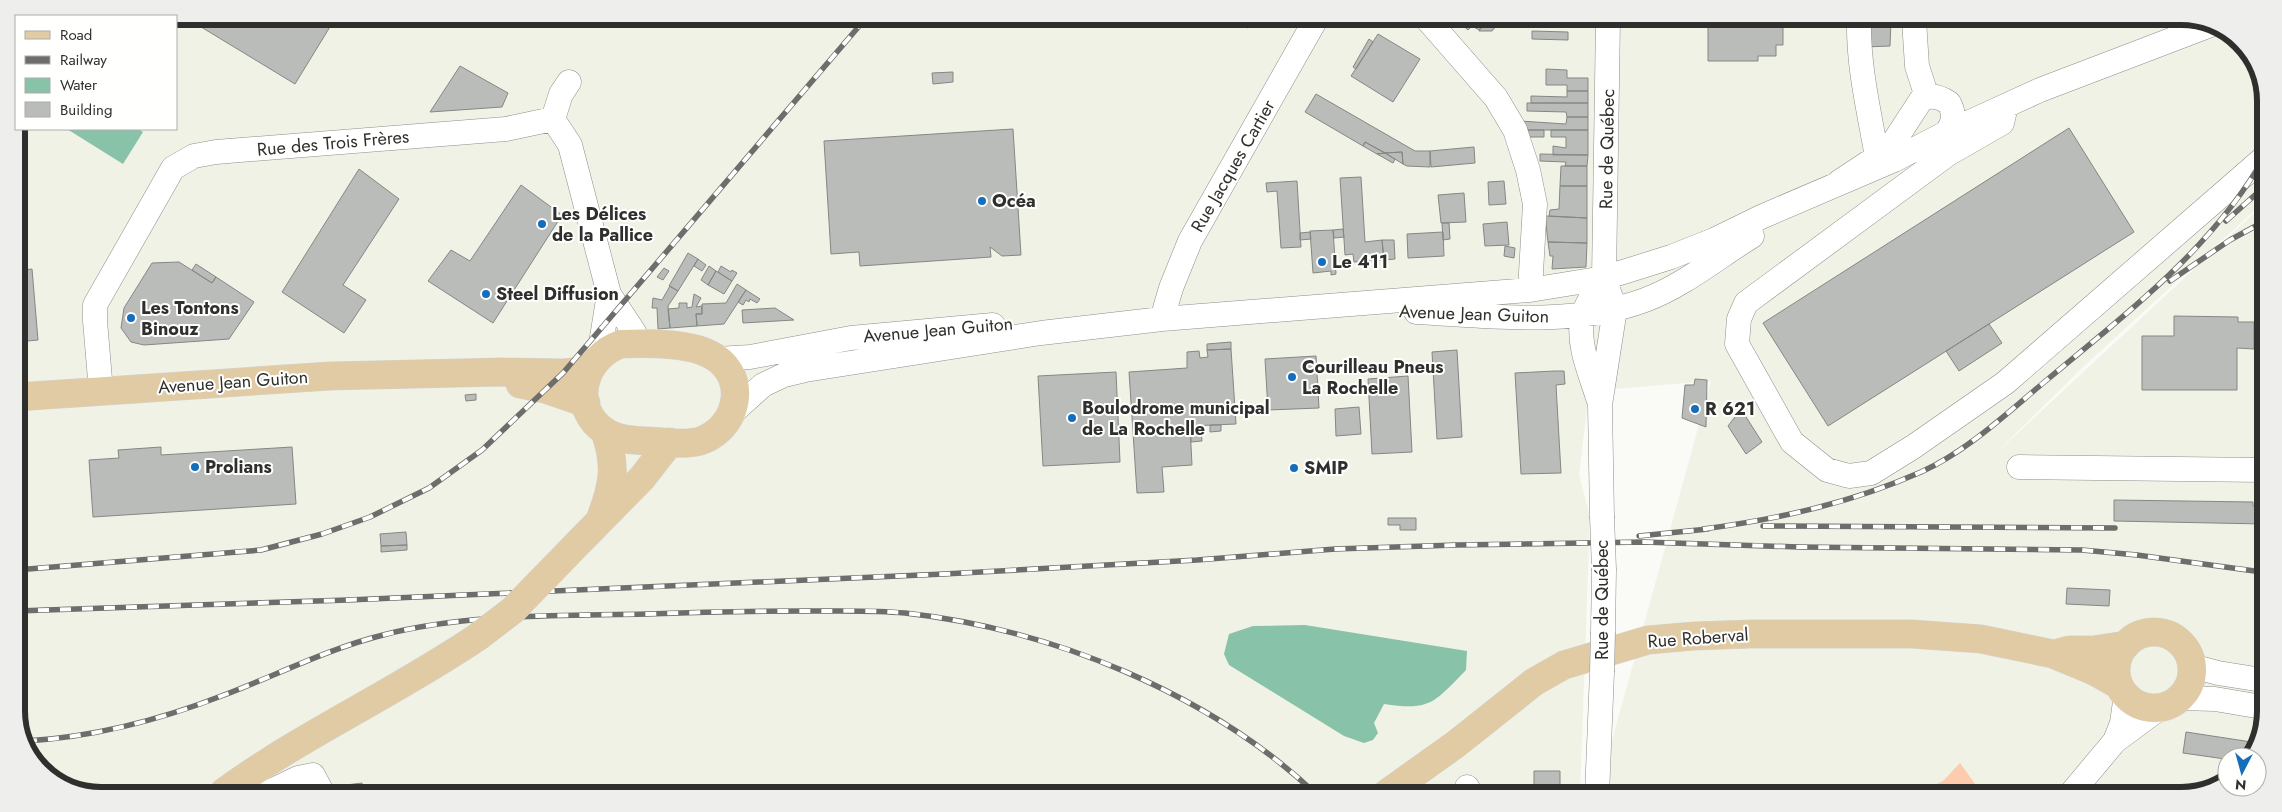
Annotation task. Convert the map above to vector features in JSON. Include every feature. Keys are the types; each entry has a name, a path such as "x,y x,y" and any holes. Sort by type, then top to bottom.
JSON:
{"main road":[{"path":"621,344 639,344 692,348 708,353 717,359 732,376 736,400 724,428 712,437 697,443 624,438 605,432 594,422 586,403 584,387 594,361 609,348 621,344"},
{"name":"Avenue Jean Guiton","path":"25,396 330,376 563,373 574,372 594,361"},
{"name":"Avenue Jean Guiton","path":"449,373 545,389 586,403"},
{"path":"591,530 613,480 610,446 605,432"},
{"path":"232,787 274,759 426,671 479,636 513,610 642,478 670,442"},
{"path":"2147,633 2159,633 2171,637 2181,644 2188,654 2192,666 2189,683 2170,702 2142,706 2122,690 2116,668 2120,652 2126,645 2135,637 2147,633"},
{"name":"Rue Roberval","path":"1396,787 1456,744 1534,682 1564,666 1648,640 1751,634 1912,634 1981,639 2053,654 2094,671 2122,690"},
{"name":"Rue Roberval","path":"2053,654 2069,650 2093,650 2126,645"}],"street":[{"name":"Rue Jacques Cartier","path":"1162,320 1171,288 1190,242 1313,25"},
{"path":"1432,25 1496,98 1515,130 1528,170 1534,204 1530,290"},
{"name":"Rue de Québec","path":"1597,787 1604,570 1600,405 1608,25"},
{"path":"1859,25 1862,72 1877,157"},
{"path":"1914,25 1917,66 1927,97"},
{"path":"1601,299 1671,258 1839,182 1894,160 1946,133 2040,90 2202,28"},
{"path":"569,82 561,94 553,120 570,145 608,294 634,332 639,344"},
{"path":"1839,182 1877,157 1895,140 1921,100 1927,97 1943,99 1952,109 1952,121 1946,133"},
{"path":"2006,106 2002,122 1948,154 1746,303 1739,319 1737,344 1792,442 1827,470 1849,476 1871,473 1913,447 2004,383 2257,164"},
{"name":"Rue des Trois Frères","path":"101,391 94,321 95,305 174,168 194,156 216,152 506,129 553,120"},
{"path":"1601,299 1646,300 1674,286 1764,229 1807,198"},
{"name":"Avenue Jean Guiton","path":"717,359 750,357 851,338 933,340 1041,333 1162,320 1332,308 1530,290 1601,299"},
{"path":"594,361 608,294"},
{"name":"Avenue Jean Guiton","path":"1332,308 1543,318 1601,299"},
{"name":"Rue de Québec","path":"1600,405 1585,356 1582,339 1601,299"},
{"name":"Avenue Jean Guiton","path":"732,412 763,385 784,375 933,340"},
{"path":"2019,467 2257,470"},
{"path":"2192,666 2218,673 2257,679"},
{"path":"2115,741 2122,723 2122,690"},
{"path":"2077,787 2115,741 2170,702 2215,699 2257,706"},
{"path":"279,787 298,778 313,775 319,787"}],"shaded area":[{"path":"178,25 2181,25 2196,26 2215,33 2235,47 2247,63 2256,86 2257,96 2257,208 2083,367 1991,458 2257,210 2256,726 2248,747 2217,747 2217,778 2215,779 2196,786 2181,787 1599,787 1711,381 1589,391 1579,475 1590,517 1580,787 101,787 77,783 67,779 47,765 35,749 26,726 25,716 25,130 178,130"},
{"path":"1960,763 1977,787 1931,787 1943,781"}],"water":[{"path":"69,130 140,130 143,132 123,164"},
{"path":"1305,625 1467,651 1466,670 1446,690 1430,702 1412,706 1384,704 1374,723 1378,733 1373,740 1364,743 1344,736 1229,665 1224,654 1229,634 1253,626"}],"building":[{"path":"198,25 331,25 295,84"},
{"path":"1462,25 1483,25 1479,30 1472,26 1468,30"},
{"path":"1484,25 1497,25 1492,31 1479,31"},
{"path":"1708,25 1783,25 1783,45 1776,45 1776,56 1758,56 1758,61 1708,61"},
{"path":"1865,25 1891,25 1890,46 1864,47"},
{"path":"1532,31 1568,32 1568,40 1532,39"},
{"path":"1378,34 1420,59 1393,102 1351,76"},
{"path":"1369,39 1373,42 1356,69 1353,67"},
{"path":"460,66 508,93 502,107 430,112"},
{"path":"1546,69 1567,70 1567,78 1588,78 1588,91 1567,91 1567,85 1546,85"},
{"path":"953,72 953,82 933,84 932,73"},
{"path":"1567,91 1588,91 1588,103 1531,103 1531,96 1567,97"},
{"path":"1316,94 1415,151 1430,151 1430,167 1407,166 1403,164 1402,152 1385,153 1365,142 1363,146 1305,112"},
{"path":"1527,103 1588,103 1588,117 1567,117 1566,112 1527,111"},
{"path":"1567,117 1588,117 1588,130 1524,130 1520,121 1566,124"},
{"path":"2069,128 2134,232 1828,426 1763,323"},
{"path":"1013,129 1021,255 1002,256 990,247 991,257 860,266 859,252 831,254 824,141"},
{"path":"1524,130 1544,130 1544,137 1527,137"},
{"path":"1551,130 1588,130 1588,155 1553,155 1553,146 1566,148 1566,137 1551,137"},
{"path":"1365,142 1385,153 1377,154 1363,146"},
{"path":"1474,147 1475,163 1431,167 1430,151"},
{"path":"1402,152 1403,164 1385,153"},
{"path":"1385,153 1395,159 1393,163 1377,154"},
{"path":"1540,154 1588,155 1587,166 1565,166 1566,162 1540,161"},
{"path":"1561,166 1587,166 1587,186 1560,186"},
{"path":"359,169 399,199 343,285 366,300 344,333 282,292"},
{"path":"1361,177 1365,242 1382,240 1384,260 1354,262 1353,254 1345,255 1340,178"},
{"path":"1297,181 1301,247 1281,248 1277,191 1267,192 1266,183"},
{"path":"1504,181 1506,204 1489,205 1488,182"},
{"path":"521,185 562,215 493,323 428,281 451,250 470,261"},
{"path":"1560,186 1587,186 1587,218 1549,216 1550,210 1559,209"},
{"path":"1464,193 1466,222 1441,223 1438,195"},
{"path":"1545,216 1587,218 1587,243 1548,242"},
{"path":"1507,222 1509,245 1485,246 1483,224"},
{"path":"1442,223 1449,223 1450,239 1443,240"},
{"path":"1343,229 1344,237 1334,238 1333,230"},
{"path":"1333,230 1336,274 1331,275 1331,271 1313,273 1310,231"},
{"path":"1310,232 1311,239 1300,240 1300,233"},
{"path":"1443,232 1444,256 1408,258 1407,234"},
{"path":"1382,240 1394,240 1395,259 1384,260"},
{"path":"1548,242 1587,243 1586,267 1552,269 1553,256 1550,256"},
{"path":"1505,246 1515,248 1514,258 1504,256"},
{"path":"688,253 698,259 678,291 669,286"},
{"path":"698,259 706,265 702,271 694,266"},
{"path":"179,262 212,283 216,277 254,302 229,339 144,345 131,342 121,328 124,308 152,263"},
{"path":"196,264 216,277 212,283 192,270"},
{"path":"709,266 716,271 708,285 701,280"},
{"path":"721,266 737,273 732,281 718,272"},
{"path":"664,268 669,271 663,280 657,277"},
{"path":"32,269 38,340 25,341 25,270"},
{"path":"716,271 732,281 724,294 708,285"},
{"path":"737,284 746,290 724,324 697,326 696,314 702,314 702,304 726,303"},
{"path":"670,286 678,291 668,306 670,328 658,329 657,308 652,308 653,298 662,300"},
{"path":"746,290 760,299 757,303 750,299 749,302 746,300 743,305 738,302"},
{"path":"694,294 701,298 696,307 702,306 702,314 696,314 697,326 670,328 668,309 679,308 679,303 687,303 687,308 692,307"},
{"path":"775,308 794,320 743,323 742,310"},
{"path":"2174,316 2238,317 2238,322 2254,322 2254,349 2237,348 2237,390 2142,390 2142,336 2174,336"},
{"path":"1989,324 2002,343 1959,371 1946,351"},
{"path":"1231,342 1231,349 1207,350 1207,344"},
{"path":"1231,349 1236,424 1190,426 1192,465 1162,467 1164,492 1137,493 1129,372 1187,368 1187,352 1199,351 1200,358 1208,357 1207,350"},
{"path":"1457,350 1462,437 1437,439 1432,352"},
{"path":"1316,356 1319,408 1268,410 1265,359"},
{"path":"1564,371 1565,384 1556,385 1561,473 1521,474 1515,373"},
{"path":"1116,372 1120,462 1043,466 1038,376"},
{"path":"1408,376 1412,452 1372,454 1368,379"},
{"name":"R 621","path":"1695,379 1707,380 1706,427 1682,418 1685,385 1694,385"},
{"path":"476,394 476,400 466,401 465,395"},
{"path":"1359,407 1361,434 1336,436 1335,409"},
{"path":"1741,409 1762,442 1746,454 1728,426"},
{"path":"1210,425 1221,425 1221,431 1210,432"},
{"path":"1190,426 1201,426 1202,441 1191,442"},
{"path":"161,447 161,455 292,447 296,504 93,517 89,460 119,458 118,450"},
{"path":"2114,500 2253,502 2253,506 2257,506 2257,524 2114,521"},
{"path":"1388,518 1416,518 1416,530 1400,530 1400,525 1388,525"},
{"path":"406,532 407,545 381,546 380,534"},
{"path":"407,545 407,550 381,552 381,546"},
{"path":"2067,588 2110,590 2109,606 2066,604"},
{"path":"2186,732 2250,742 2248,747 2217,747 2217,758 2183,753"},
{"path":"1534,771 1560,771 1560,787 1534,787"},
{"path":"362,783 362,787 346,787 346,785"}],"railway":[{"path":"25,569 261,550 322,534 370,517 429,488 482,450 563,373 860,25"},
{"path":"1703,529 1787,515 1868,493 1921,472 1972,442 2108,329 2167,277 2220,220 2257,169"},
{"path":"2226,221 2257,193"},
{"path":"2170,281 2230,240 2257,225"},
{"path":"1763,526 2115,528"},
{"path":"1639,536 1708,529"},
{"path":"25,611 348,600 944,574 1197,560 1335,549 1456,545 1643,542 1799,547 2082,550 2137,555 2257,571"},
{"path":"31,741 77,736 127,726 176,712 244,687 342,647 415,628 481,619 514,617 749,611 882,611 960,621 1016,634 1071,651 1125,672 1177,697 1227,725 1274,758 1308,787"}],"place":[{"name":"Océa","path":"982,201"},
{"name":"Les Délices de la Pallice","path":"542,224"},
{"name":"Le 411","path":"1322,262"},
{"name":"Steel Diffusion","path":"486,294"},
{"name":"Les Tontons Binouz","path":"131,318"},
{"name":"Courilleau Pneus La Rochelle","path":"1292,377"},
{"name":"R 621","path":"1695,409"},
{"name":"Boulodrome municipal de La Rochelle","path":"1072,418"},
{"name":"Prolians","path":"195,467"},
{"name":"SMIP","path":"1294,468"}]}
